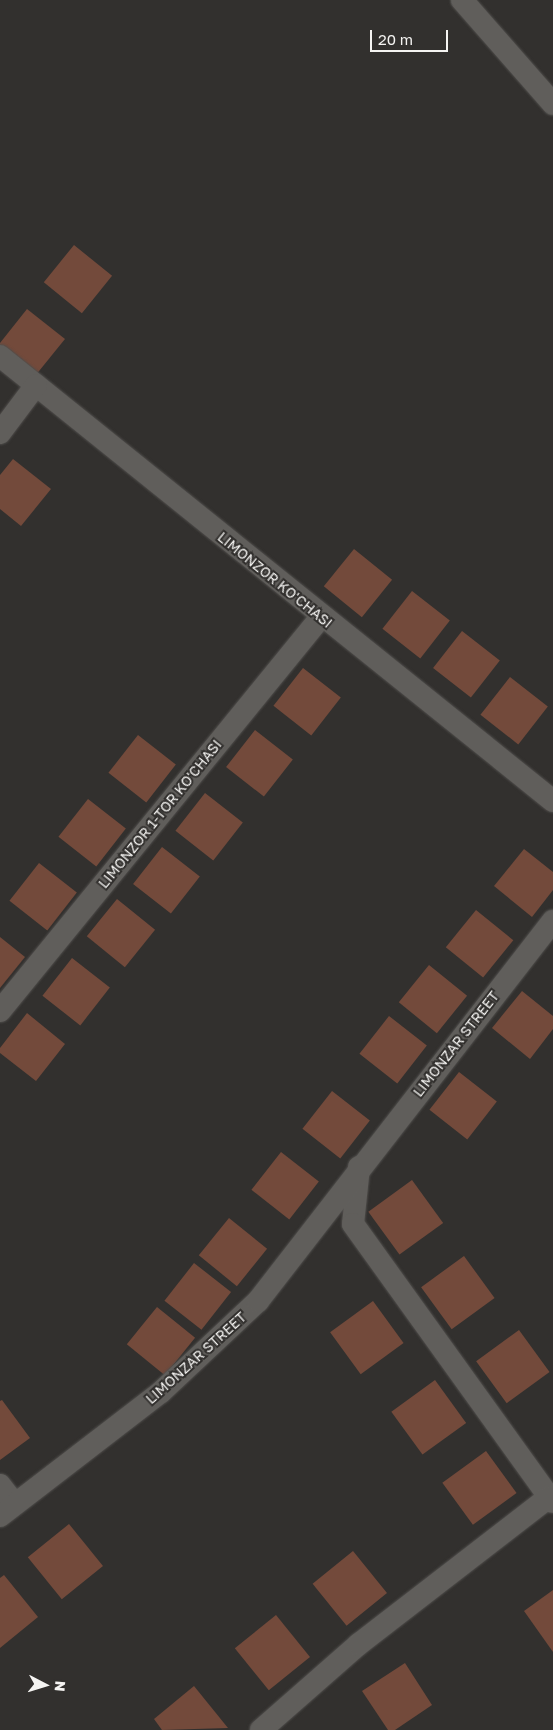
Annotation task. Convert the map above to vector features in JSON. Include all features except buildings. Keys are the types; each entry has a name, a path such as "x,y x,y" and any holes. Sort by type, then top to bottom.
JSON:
{"street":[{"path":"462,0 553,104"},
{"name":"LIMONZOR KO'CHASI","path":"0,356 321,617 553,801"},
{"path":"0,433 36,386"},
{"name":"LIMONZOR 1-TOR KO'CHASI","path":"0,1011 321,617"},
{"name":"LIMONZAR STREET","path":"8,1510 162,1392 258,1301 359,1168 553,921"},
{"path":"261,1730 359,1644 551,1499 353,1224 359,1168"},
{"path":"0,1485 8,1510"}]}
